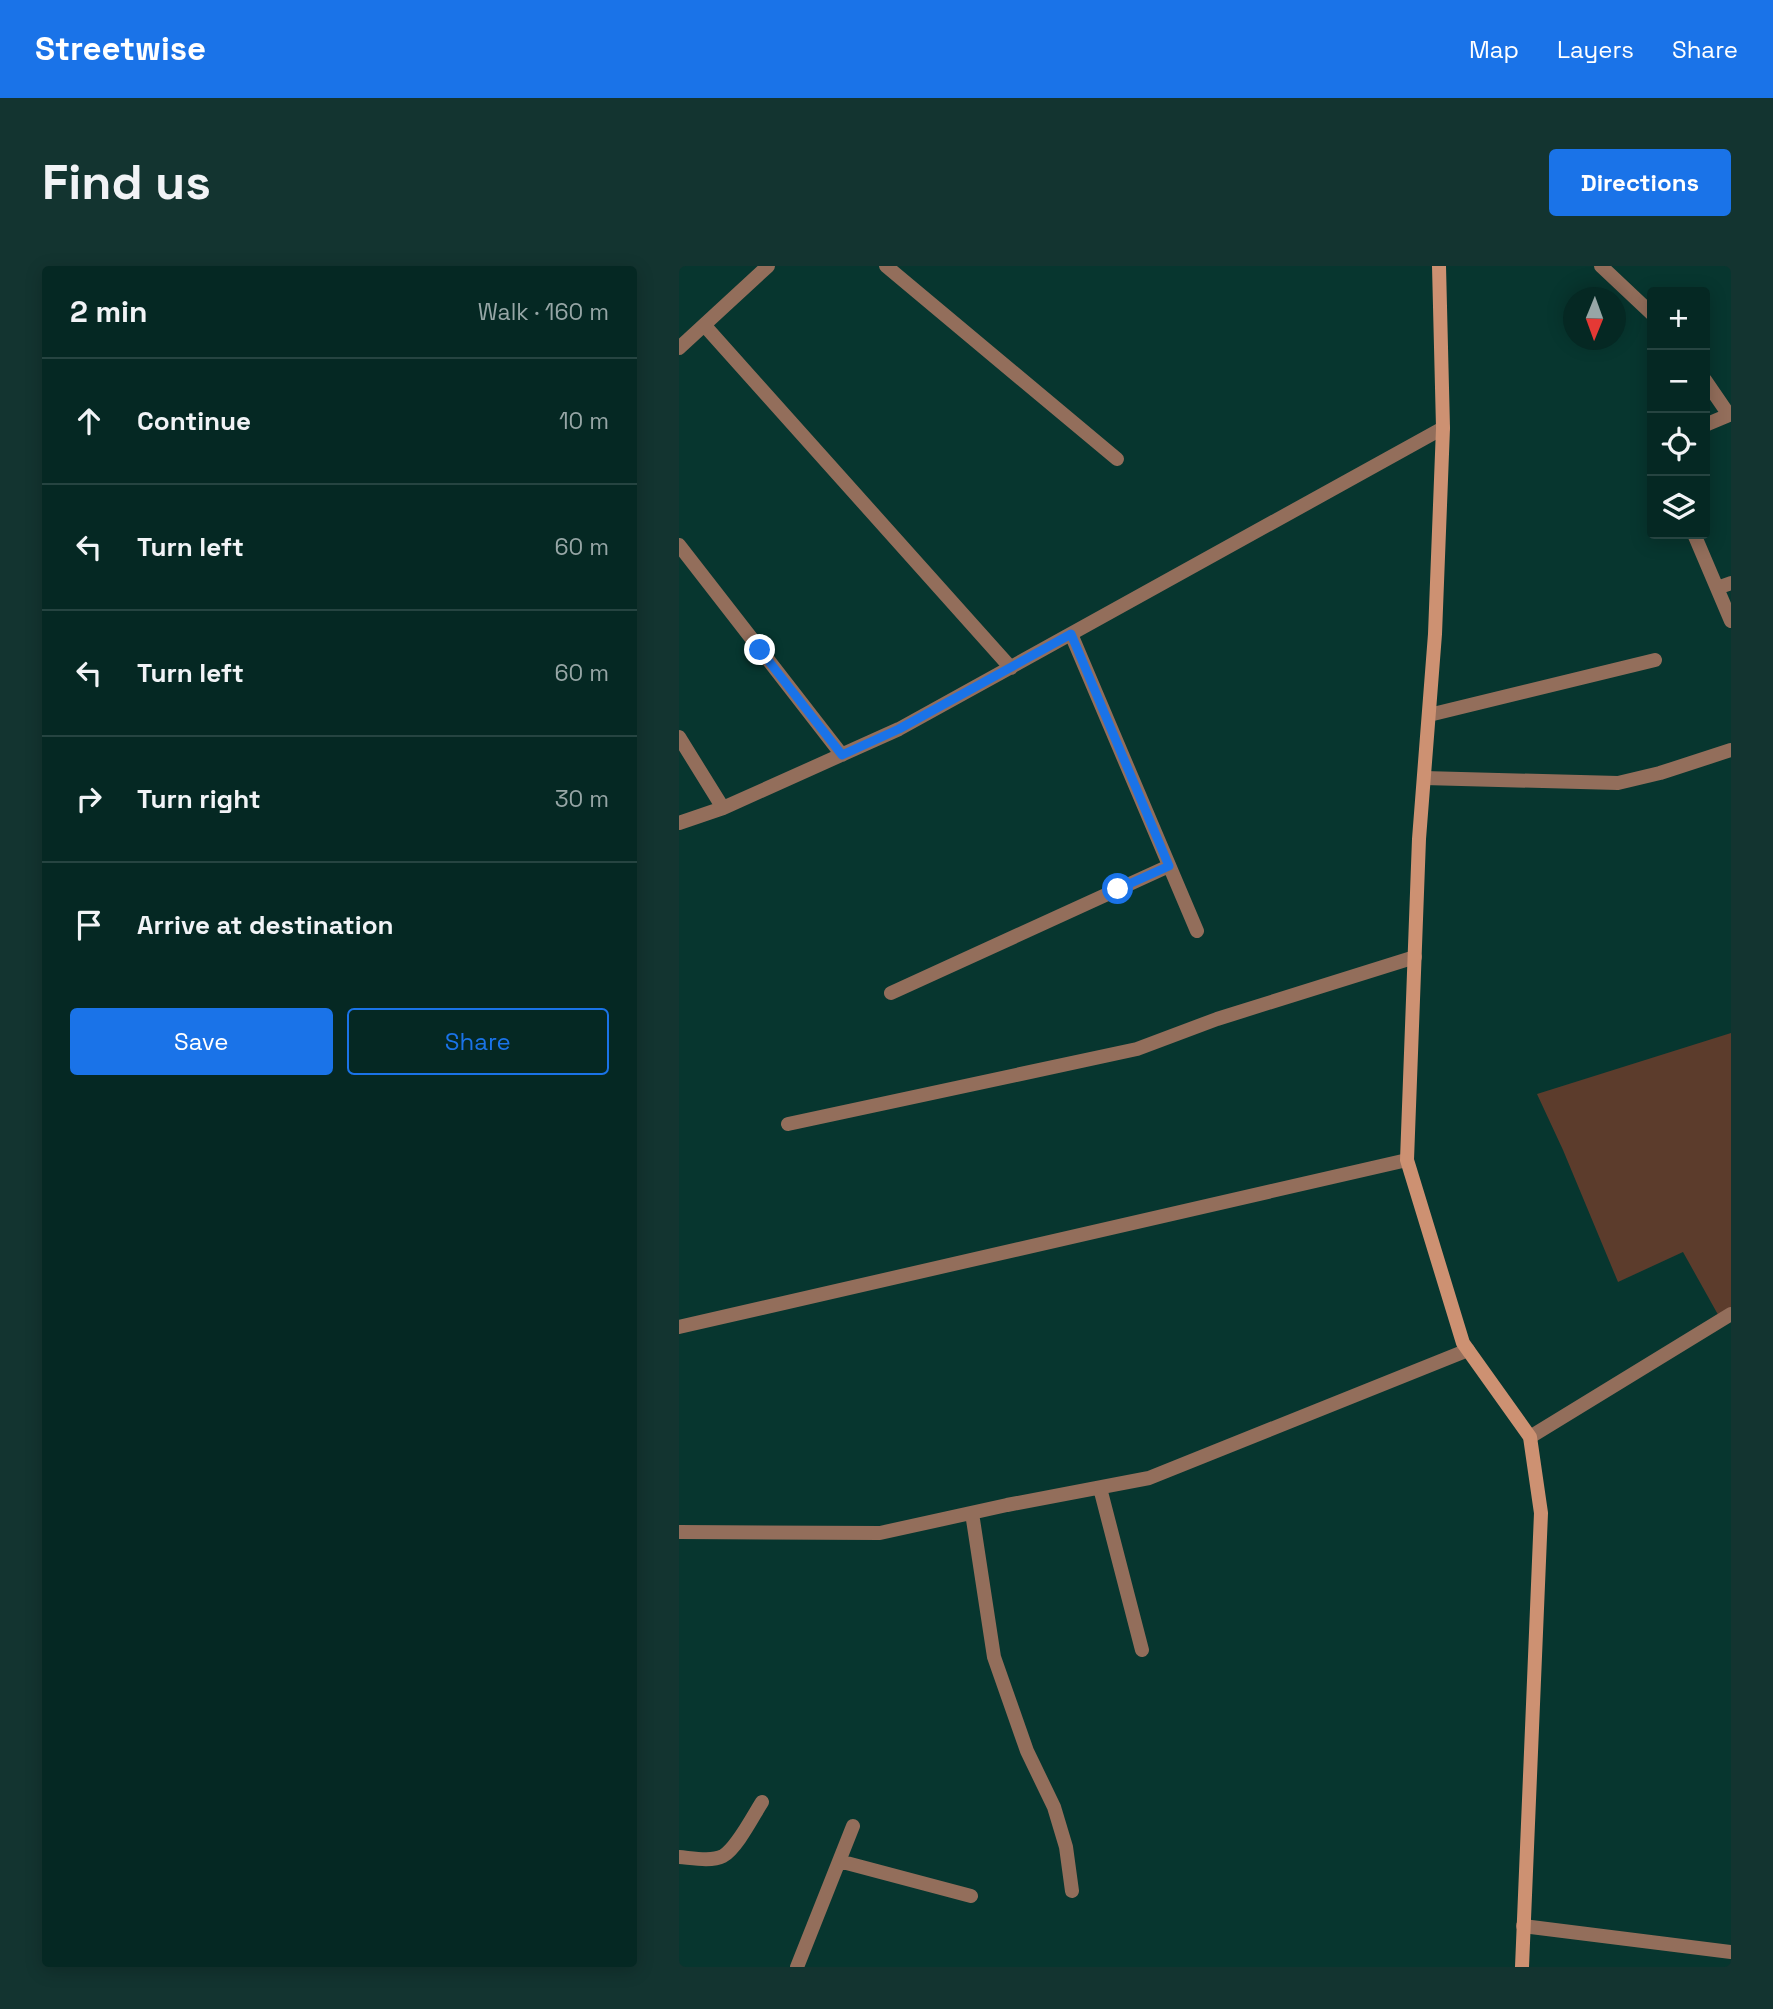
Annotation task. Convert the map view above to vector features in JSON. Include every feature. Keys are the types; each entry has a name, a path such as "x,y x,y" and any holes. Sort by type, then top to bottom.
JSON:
{"street":[{"path":"679,348 768,266"},
{"path":"886,266 1117,459"},
{"path":"1439,266 1443,428 1435,634 1419,839 1407,1160 1463,1343 1530,1437 1541,1513 1522,1967"},
{"path":"1601,266 1647,309"},
{"path":"705,326 1011,668"},
{"path":"1710,387 1730,415 1710,423"},
{"path":"679,823 723,808 899,729 1443,428"},
{"path":"1697,539 1724,585 1731,621"},
{"path":"679,545 842,755"},
{"path":"1071,634 1197,931"},
{"path":"1429,715 1654,660"},
{"path":"679,737 723,808"},
{"path":"1424,778 1618,782 1660,773 1731,750"},
{"path":"891,993 1169,866"},
{"path":"788,1124 1137,1049 1217,1019 1415,957"},
{"path":"679,1326 1407,1160"},
{"path":"1530,1437 1731,1314"},
{"path":"679,1532 880,1533 1149,1478 1468,1350"},
{"path":"1100,1488 1142,1650"},
{"path":"972,1513 994,1657 1027,1751 1054,1807 1066,1847 1072,1891"},
{"path":"679,1857 724,1856 762,1802"},
{"path":"797,1967 853,1826"},
{"path":"839,1861 971,1896"},
{"path":"1523,1926 1731,1952"}],"shaded area":[{"path":"1731,1033 1731,1314 1721,1320 1683,1252 1618,1282 1537,1094"}],"route":[{"path":"760,650 842,755 899,729 1071,634 1169,866 1118,889"}]}
